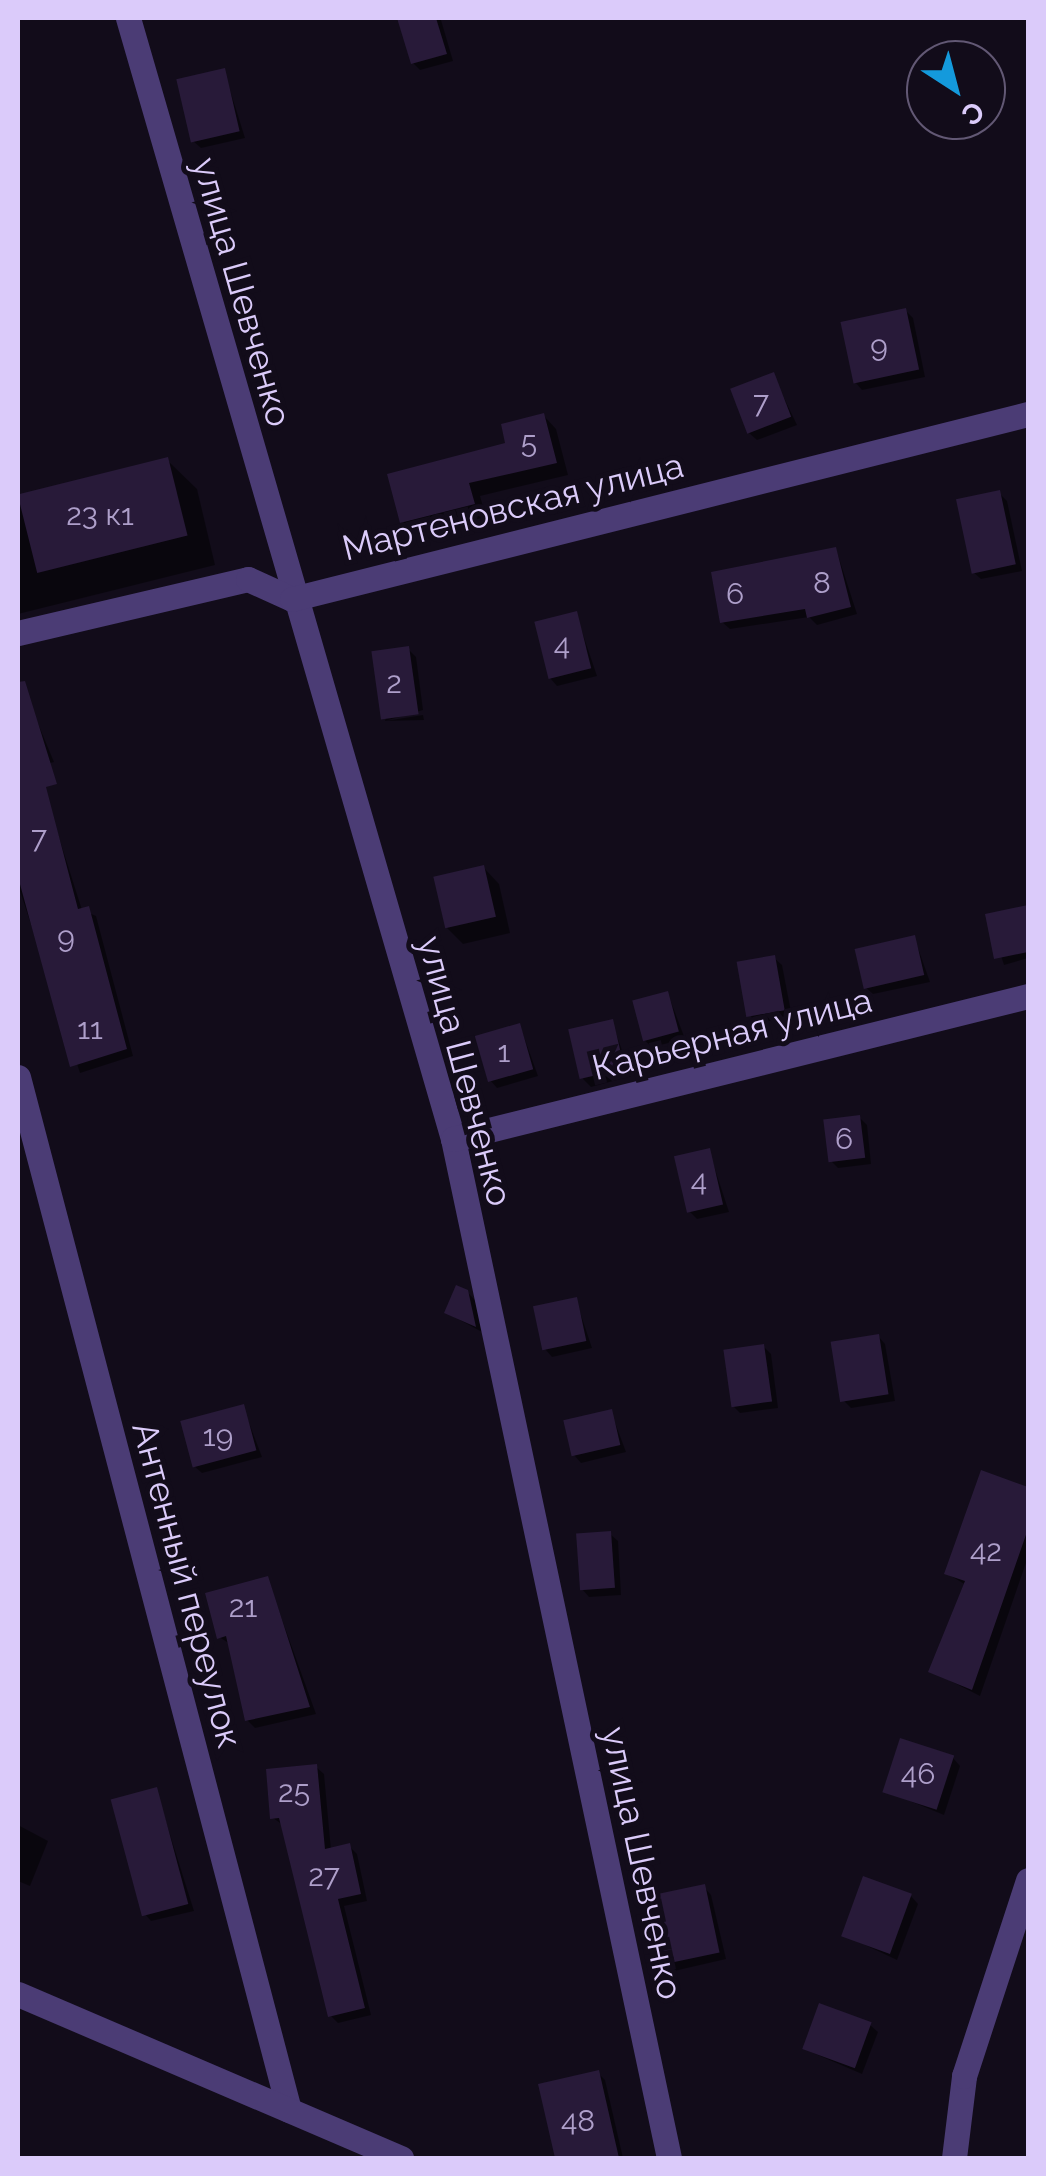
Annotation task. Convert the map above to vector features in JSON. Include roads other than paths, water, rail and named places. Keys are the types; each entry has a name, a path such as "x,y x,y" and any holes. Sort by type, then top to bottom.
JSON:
{"street":[{"name":"улица Шевченко","path":"135,19 292,598 453,1139 670,2158"},
{"name":"Мартеновская улица","path":"292,598 1028,414"},
{"path":"18,632 248,578 292,598"},
{"name":"Карьерная улица","path":"453,1139 1028,996"},
{"name":"Антенный переулок","path":"18,1077 289,2110"},
{"path":"954,2158 964,2076 1028,1880"},
{"path":"18,1994 402,2158"}]}
